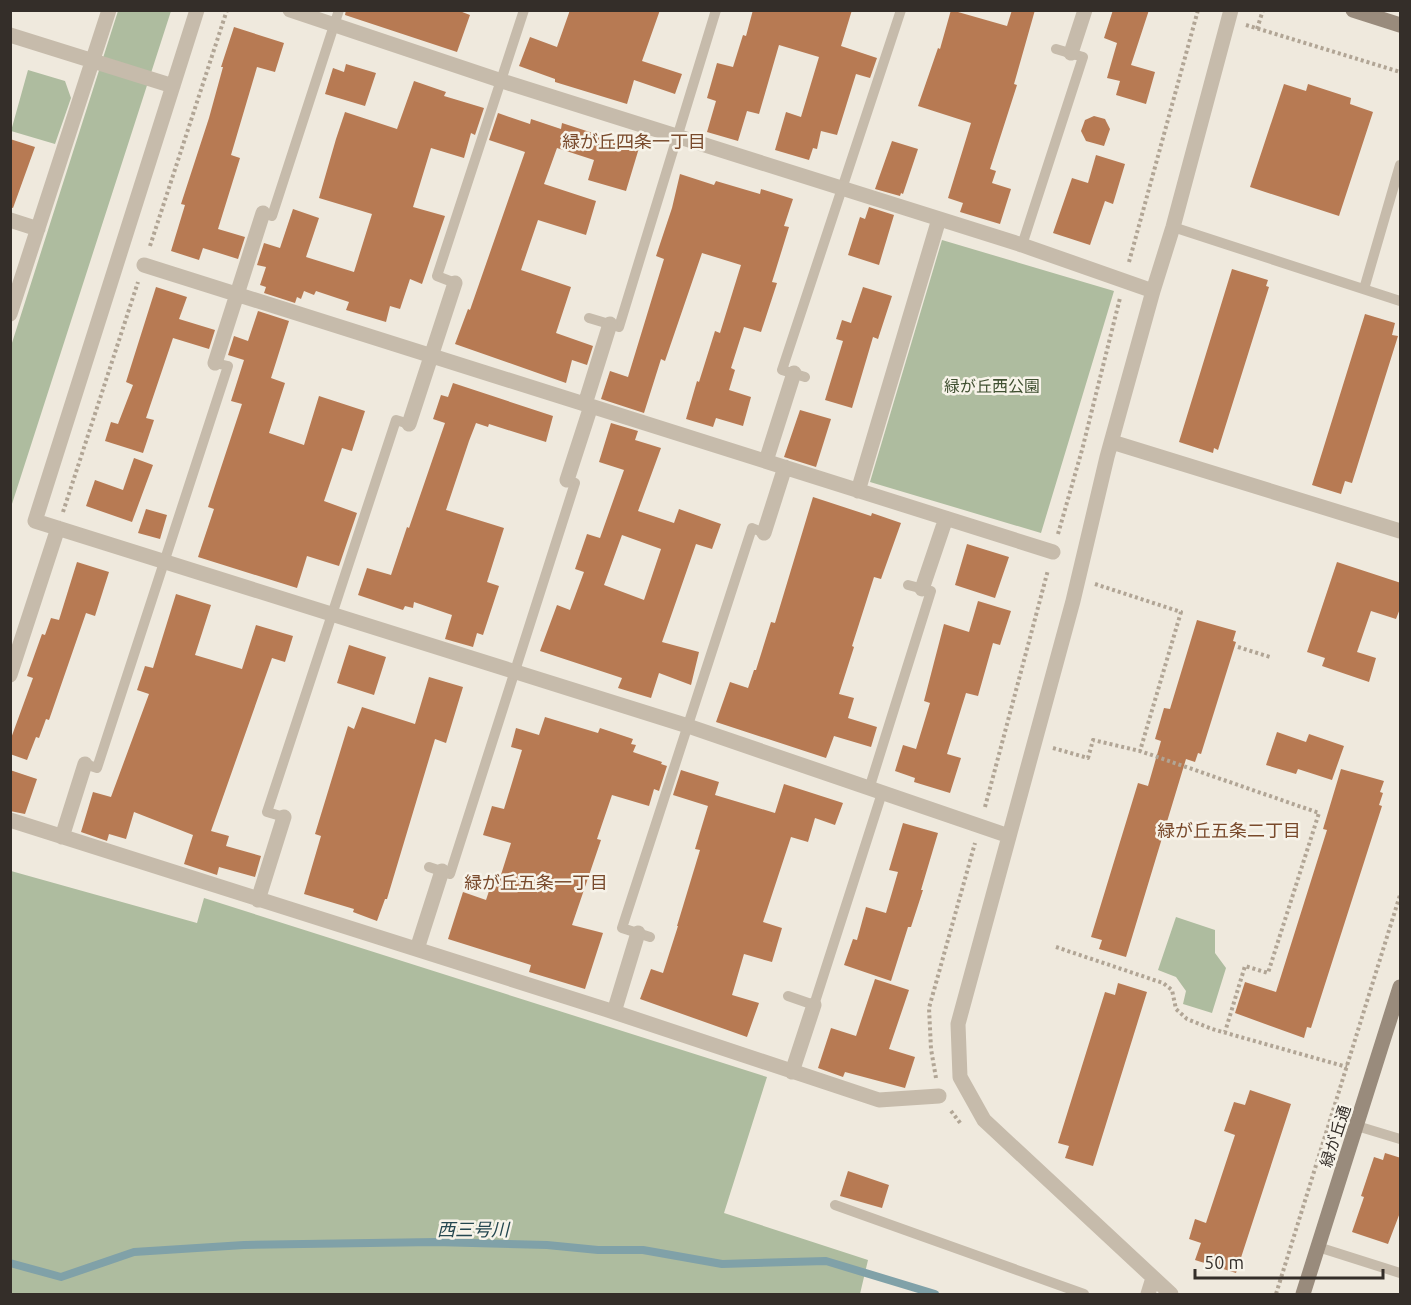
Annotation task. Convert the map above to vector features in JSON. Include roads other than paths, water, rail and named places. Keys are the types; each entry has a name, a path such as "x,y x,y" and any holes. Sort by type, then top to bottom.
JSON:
{"street":[{"path":"10,314 109,10"},
{"path":"197,10 35,521 688,726 1008,836"},
{"path":"290,10 337,17 502,81 1022,245 1153,291"},
{"path":"1064,51 1085,10"},
{"path":"1353,10 1401,25"},
{"path":"1171,1294 984,1120 960,1077 958,1024 992,906 1008,836 1035,742 1112,442 1230,15"},
{"path":"10,35 173,86"},
{"path":"215,363 262,213"},
{"path":"858,491 939,219"},
{"path":"10,220 38,229"},
{"path":"144,264 1053,552"},
{"path":"409,424 455,283"},
{"path":"567,480 610,324"},
{"path":"766,461 799,375"},
{"path":"1112,442 1401,531"},
{"path":"764,533 785,467"},
{"path":"915,587 946,518"},
{"path":"10,675 58,528"},
{"path":"62,837 85,764"},
{"path":"258,900 284,818"},
{"path":"10,820 614,1012 879,1100 939,1096"},
{"path":"417,949 435,869"},
{"path":"614,1012 644,935"},
{"name":"緑が丘通","path":"1303,1294 1401,987"},
{"path":"792,1072 813,1005"},
{"path":"1148,1294 1153,1278"}],"lane":[{"path":"455,283 437,276 524,10"},
{"path":"589,318 619,327 716,10"},
{"path":"799,375 782,370 901,10"},
{"path":"262,213 272,216 337,17"},
{"path":"1022,245 1083,57 1064,51"},
{"path":"1364,289 1401,165"},
{"path":"1173,227 1401,301"},
{"path":"85,764 97,768 228,366 215,363"},
{"path":"284,818 267,812 396,420 409,424"},
{"path":"435,869 450,873 575,483 567,480"},
{"path":"644,935 622,928 752,528 764,533"},
{"path":"788,996 813,1005 876,791 931,591 915,587"},
{"path":"1356,1126 1401,1139"},
{"path":"835,1205 1084,1294"},
{"path":"1318,1247 1401,1273"}],"waterway":[{"name":"西三号川","path":"10,1263 61,1277 134,1252 244,1245 435,1242 547,1245 598,1250 643,1250 722,1264 826,1261 935,1294"}],"district":[{"name":"緑が丘四条一丁目","path":"634,142"},
{"name":"緑が丘五条二丁目","path":"1229,831"},
{"name":"緑が丘五条一丁目","path":"536,883"}],"park label":[{"name":"緑が丘西公園","path":"992,386"}]}
